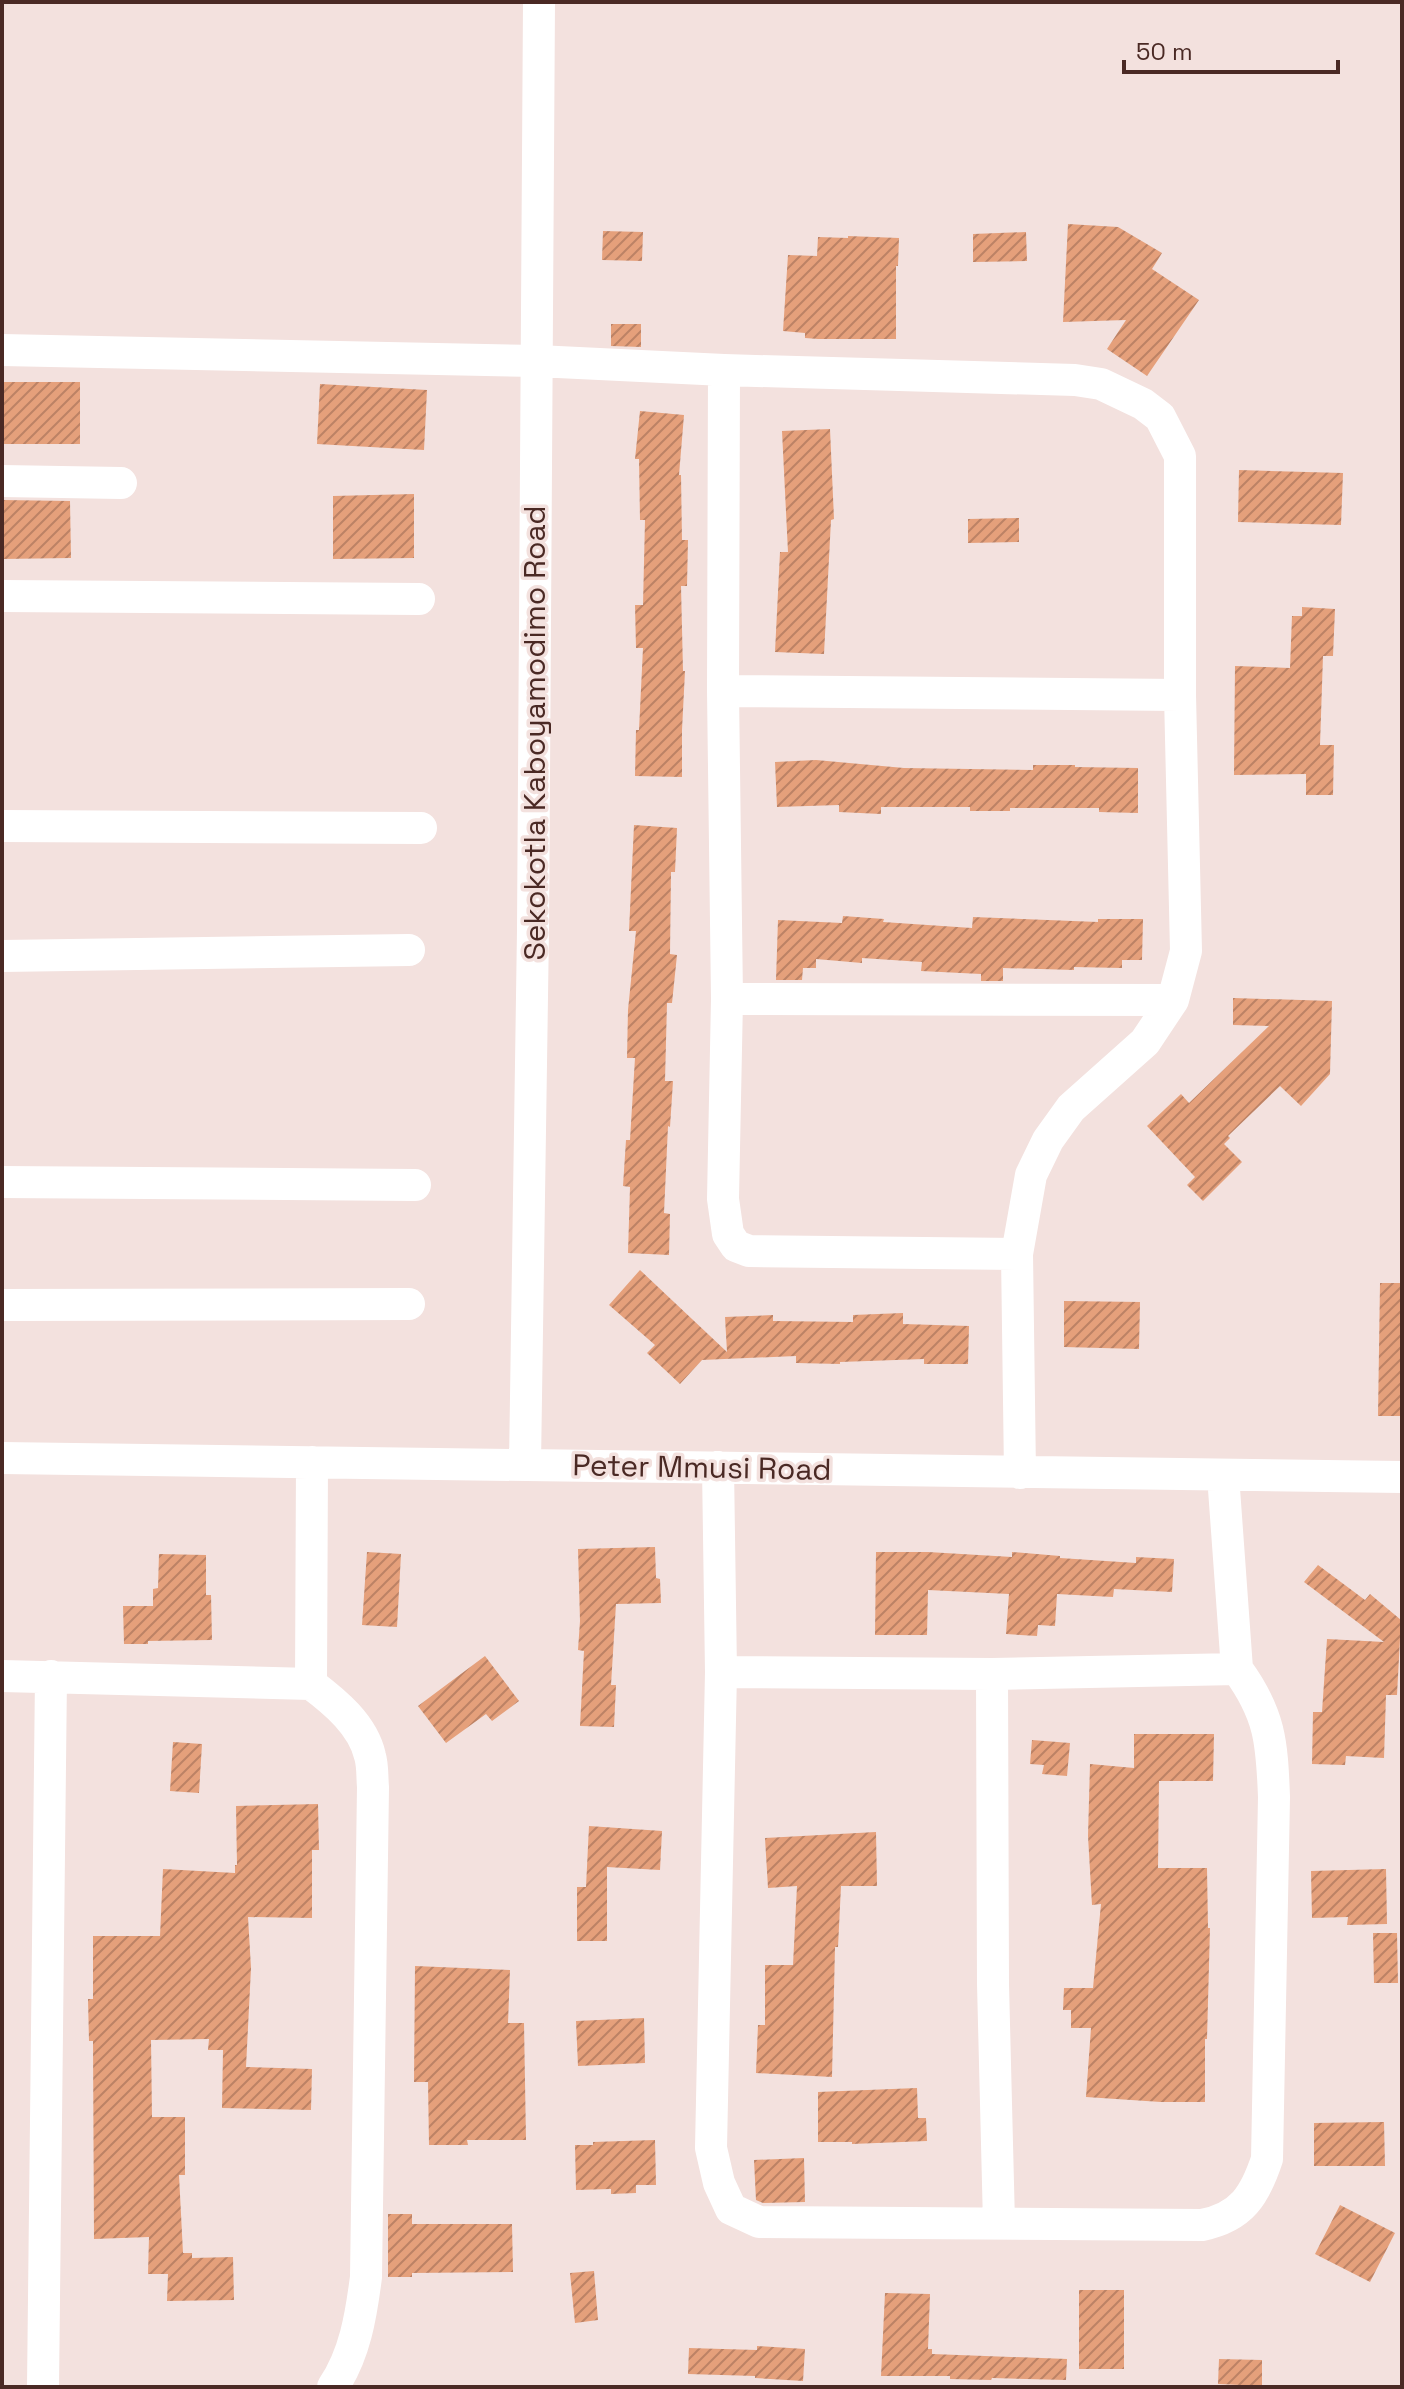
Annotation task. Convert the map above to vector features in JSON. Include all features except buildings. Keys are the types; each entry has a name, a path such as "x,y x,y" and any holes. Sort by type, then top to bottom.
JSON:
{"street":[{"name":"Sekokotla Kaboyamodimo Road","path":"525,1464 533,914 539,2"},
{"path":"2,350 537,361 1075,380 1101,384 1143,404 1160,417 1180,456 1180,695 1186,951 1173,1000 1145,1042 1071,1108 1048,1140 1031,1175 1017,1254 1020,1473"},
{"path":"724,370 723,691 727,999 723,1199 728,1234 736,1246 749,1251 1017,1254"},
{"path":"2,481 121,483"},
{"path":"2,596 419,599"},
{"path":"723,691 1180,695"},
{"path":"2,826 421,828"},
{"path":"2,956 409,950"},
{"path":"727,999 1173,1000"},
{"path":"2,1182 415,1185"},
{"path":"2,1305 409,1304"},
{"name":"Peter Mmusi Road","path":"2,1458 1402,1477"},
{"path":"311,1684 312,1462"},
{"path":"718,1467 721,1672 711,2148 719,2183 731,2209 759,2222 1202,2225 1218,2222 1238,2210 1256,2188 1267,2159 1274,1797 1271,1743 1265,1718 1254,1692 1237,1669 1223,1475"},
{"path":"721,1672 992,1674 1237,1669"},
{"path":"992,1674 993,1984 999,2223"},
{"path":"2,1676 311,1684 333,1700 364,1739 370,1756 373,1787 366,2277 352,2351 333,2387"},
{"path":"43,2387 51,1676"}]}
